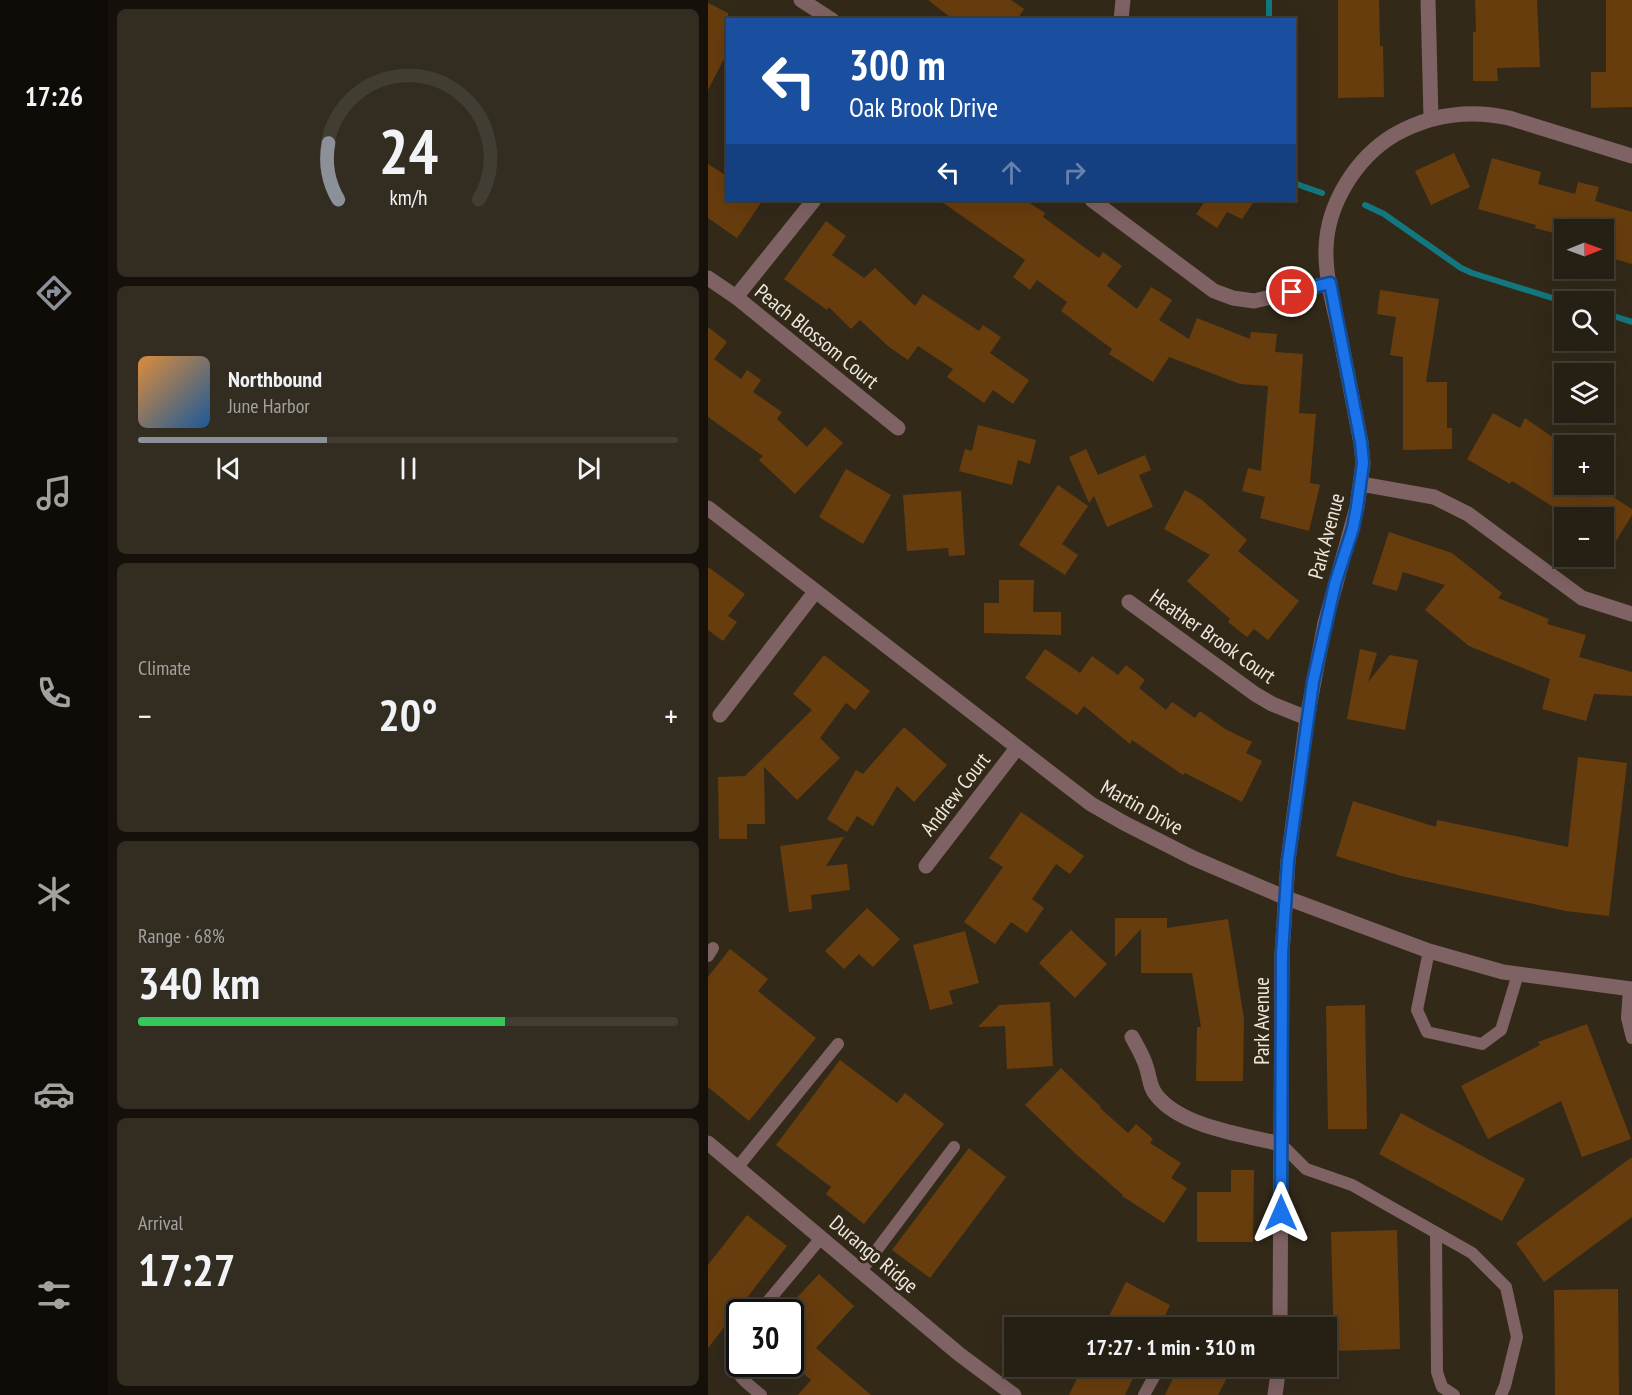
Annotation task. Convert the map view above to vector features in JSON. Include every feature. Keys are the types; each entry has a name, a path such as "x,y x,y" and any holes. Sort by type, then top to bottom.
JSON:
{"street":[{"path":"801,0 829,18"},
{"path":"1121,18 1123,0"},
{"path":"1428,0 1431,118"},
{"name":"Park Avenue","path":"1280,1317 1284,897 1307,718 1326,623 1353,528 1363,463 1361,442 1330,283 1326,249 1328,231 1342,190 1369,155 1386,140 1431,118 1454,114 1491,114 1632,156"},
{"path":"736,297 813,201"},
{"path":"1093,201 1214,291 1233,298 1254,301 1330,283"},
{"name":"Peach Blossom Court","path":"708,278 736,297 898,428"},
{"path":"1361,484 1434,497 1451,504 1582,598 1632,614"},
{"name":"Martin Drive","path":"708,508 1017,748 1091,804 1124,823 1193,858 1284,897 1429,951 1503,972 1630,989"},
{"path":"720,715 815,592"},
{"name":"Heather Brook Court","path":"1129,602 1255,694 1307,718"},
{"name":"Andrew Court","path":"926,866 1017,748"},
{"path":"1132,1037 1147,1067 1150,1085 1157,1098 1177,1112 1205,1126 1281,1144"},
{"name":"Durango Ridge","path":"708,1143 959,1354 1014,1395"},
{"path":"1275,1395 1277,1377"}],"lane":[{"path":"1429,951 1417,1010 1427,1032 1482,1044 1501,1030 1518,974"},
{"path":"1630,989 1627,1018 1632,1038"},
{"path":"737,1168 838,1044"},
{"path":"1281,1144 1306,1169 1352,1185 1472,1253 1506,1287 1517,1337 1501,1395"},
{"path":"861,1271 954,1147"},
{"path":"1436,1233 1437,1372 1442,1387 1454,1395"},
{"path":"770,1299 821,1238"},
{"path":"739,1377 761,1395"},
{"path":"1144,1395 1154,1377"}],"building":[{"path":"928,0 1011,0 1024,9 1018,18 951,18"},
{"path":"1338,0 1379,0 1384,97 1338,98"},
{"path":"1475,0 1537,0 1540,67 1497,68 1498,81 1473,81"},
{"path":"1606,0 1632,0 1632,107 1591,108 1591,72 1606,72"},
{"path":"708,3 728,13 728,18 726,18 726,55 708,90"},
{"path":"1454,153 1470,187 1431,205 1415,171"},
{"path":"1492,158 1541,172 1538,184 1575,194 1578,182 1599,187 1595,201 1632,212 1632,264 1614,259 1614,219 1554,219 1554,233 1535,228 1536,225 1478,209"},
{"path":"708,164 726,176 726,201 762,201 737,238 708,218"},
{"path":"940,201 1027,201 1045,213 1043,217 1099,258 1103,252 1122,266 1107,286 1137,309 1151,287 1172,300 1159,320 1189,339 1197,318 1250,339 1251,332 1277,334 1275,352 1303,354 1299,413 1316,414 1310,483 1320,485 1309,531 1260,518 1265,497 1242,491 1248,468 1261,471 1268,386 1240,384 1169,357 1153,382 1109,354 1112,349 1061,311 1067,302 1037,280 1030,290 1013,277 1025,260"},
{"path":"1205,201 1254,201 1242,219 1227,212 1217,228 1196,214"},
{"path":"826,221 846,236 832,255 864,278 875,268 915,306 923,294 979,331 983,325 1001,337 990,353 1029,380 1013,404 993,390 984,403 947,377 953,369 918,346 908,360 889,347 860,320 851,329 829,307 827,310 784,279"},
{"path":"1380,290 1439,299 1426,382 1447,382 1447,428 1452,428 1452,449 1403,450 1403,357 1390,355 1396,317 1377,314"},
{"path":"708,327 727,342 714,359 741,379 747,370 761,380 753,392 782,412 777,419 807,447 825,427 843,443 795,494 759,460 763,456 708,417"},
{"path":"1493,413 1520,428 1525,418 1554,438 1554,495 1610,495 1632,509 1632,515 1616,541 1614,540 1614,507 1554,507 1512,481 1510,484 1467,459"},
{"path":"978,425 1036,440 1030,464 1018,460 1012,485 959,471 965,449 972,451"},
{"path":"1086,449 1098,475 1145,455 1151,470 1139,475 1153,507 1107,527 1094,496 1089,503 1069,457"},
{"path":"846,469 891,495 863,544 819,517"},
{"path":"1058,485 1088,506 1062,544 1078,555 1065,575 1019,545"},
{"path":"1185,490 1202,500 1247,540 1238,551 1299,601 1268,640 1254,629 1247,637 1228,622 1230,619 1187,581 1210,555 1164,529"},
{"path":"961,491 965,555 949,556 948,548 907,551 903,495"},
{"path":"1389,532 1452,553 1502,593 1498,598 1549,619 1547,624 1586,635 1579,657 1632,672 1632,696 1594,694 1586,721 1542,709 1550,679 1469,646 1425,610 1445,585 1403,572 1397,591 1372,584"},
{"path":"708,567 745,594 728,616 737,622 723,641 708,630"},
{"path":"999,580 1034,580 1033,612 1061,612 1061,635 984,633 984,603 999,603"},
{"path":"1045,649 1080,673 1092,656 1118,675 1126,665 1145,680 1139,688 1166,710 1172,702 1195,718 1200,711 1225,729 1252,742 1246,753 1262,761 1242,802 1185,773 1183,775 1132,740 1130,744 1084,706 1077,715 1025,678"},
{"path":"1360,649 1377,653 1368,682 1390,655 1418,660 1405,730 1347,719"},
{"path":"824,655 870,691 855,710 846,703 820,738 840,758 797,800 764,767 765,824 747,824 747,839 719,839 718,777 745,776 812,710 793,694"},
{"path":"904,727 947,765 914,802 897,786 873,826 857,816 847,832 827,819 856,770 863,774"},
{"path":"1578,757 1627,763 1609,916 1566,911 1401,876 1336,856 1353,801 1436,827 1437,820 1568,847"},
{"path":"1021,812 1084,856 1070,874 1056,864 1032,899 1044,908 1027,933 1011,922 995,944 964,922 1003,867 989,858"},
{"path":"844,837 826,866 847,864 850,890 811,895 812,909 789,912 780,846"},
{"path":"867,908 900,939 873,967 859,954 844,969 825,951"},
{"path":"1115,918 1167,918 1167,928 1228,919 1244,1019 1243,1081 1196,1081 1197,1027 1201,1027 1192,973 1141,973 1141,929 1115,957"},
{"path":"1071,930 1107,964 1075,998 1039,963"},
{"path":"965,931 979,983 949,991 953,1004 930,1010 913,945"},
{"path":"730,949 768,979 758,991 816,1038 749,1121 708,1087 708,977"},
{"path":"1050,1002 1053,1066 1007,1069 1005,1026 978,1027 999,1005"},
{"path":"1365,1005 1367,1129 1328,1129 1326,1006"},
{"path":"1587,1024 1631,1139 1582,1157 1561,1101 1488,1139 1461,1086 1540,1045 1538,1042"},
{"path":"840,1060 897,1103 905,1093 944,1124 864,1224 826,1194 831,1187 776,1145"},
{"path":"1061,1068 1128,1133 1136,1124 1153,1139 1150,1143 1181,1163 1171,1178 1187,1188 1164,1223 1122,1196 1025,1105"},
{"path":"1401,1113 1525,1179 1502,1221 1379,1154"},
{"path":"969,1148 1006,1177 930,1278 892,1250"},
{"path":"1632,1157 1632,1217 1544,1282 1516,1243"},
{"path":"1231,1170 1254,1170 1253,1242 1197,1242 1197,1192 1231,1192"},
{"path":"747,1215 787,1246 746,1299 726,1299 726,1325 708,1348 708,1265"},
{"path":"1397,1230 1400,1349 1337,1351 1337,1317 1333,1317 1331,1232"},
{"path":"819,1274 854,1306 816,1348 871,1395 798,1395 811,1380 804,1374 804,1299 796,1299"},
{"path":"1126,1282 1170,1305 1164,1317 1108,1317"},
{"path":"1618,1289 1619,1395 1555,1395 1554,1290"},
{"path":"1078,1377 1134,1377 1125,1395 1069,1395"},
{"path":"1174,1377 1227,1377 1218,1395 1165,1395"}],"waterway":[{"path":"1269,0 1269,18"},
{"path":"1296,183 1322,193"},
{"path":"1365,205 1384,214 1461,268 1554,299"},
{"path":"1614,316 1632,322"}],"route":[{"path":"1281,1213 1284,897 1313,682 1335,584 1353,528 1363,463 1361,442 1330,283 1292,292"}]}
